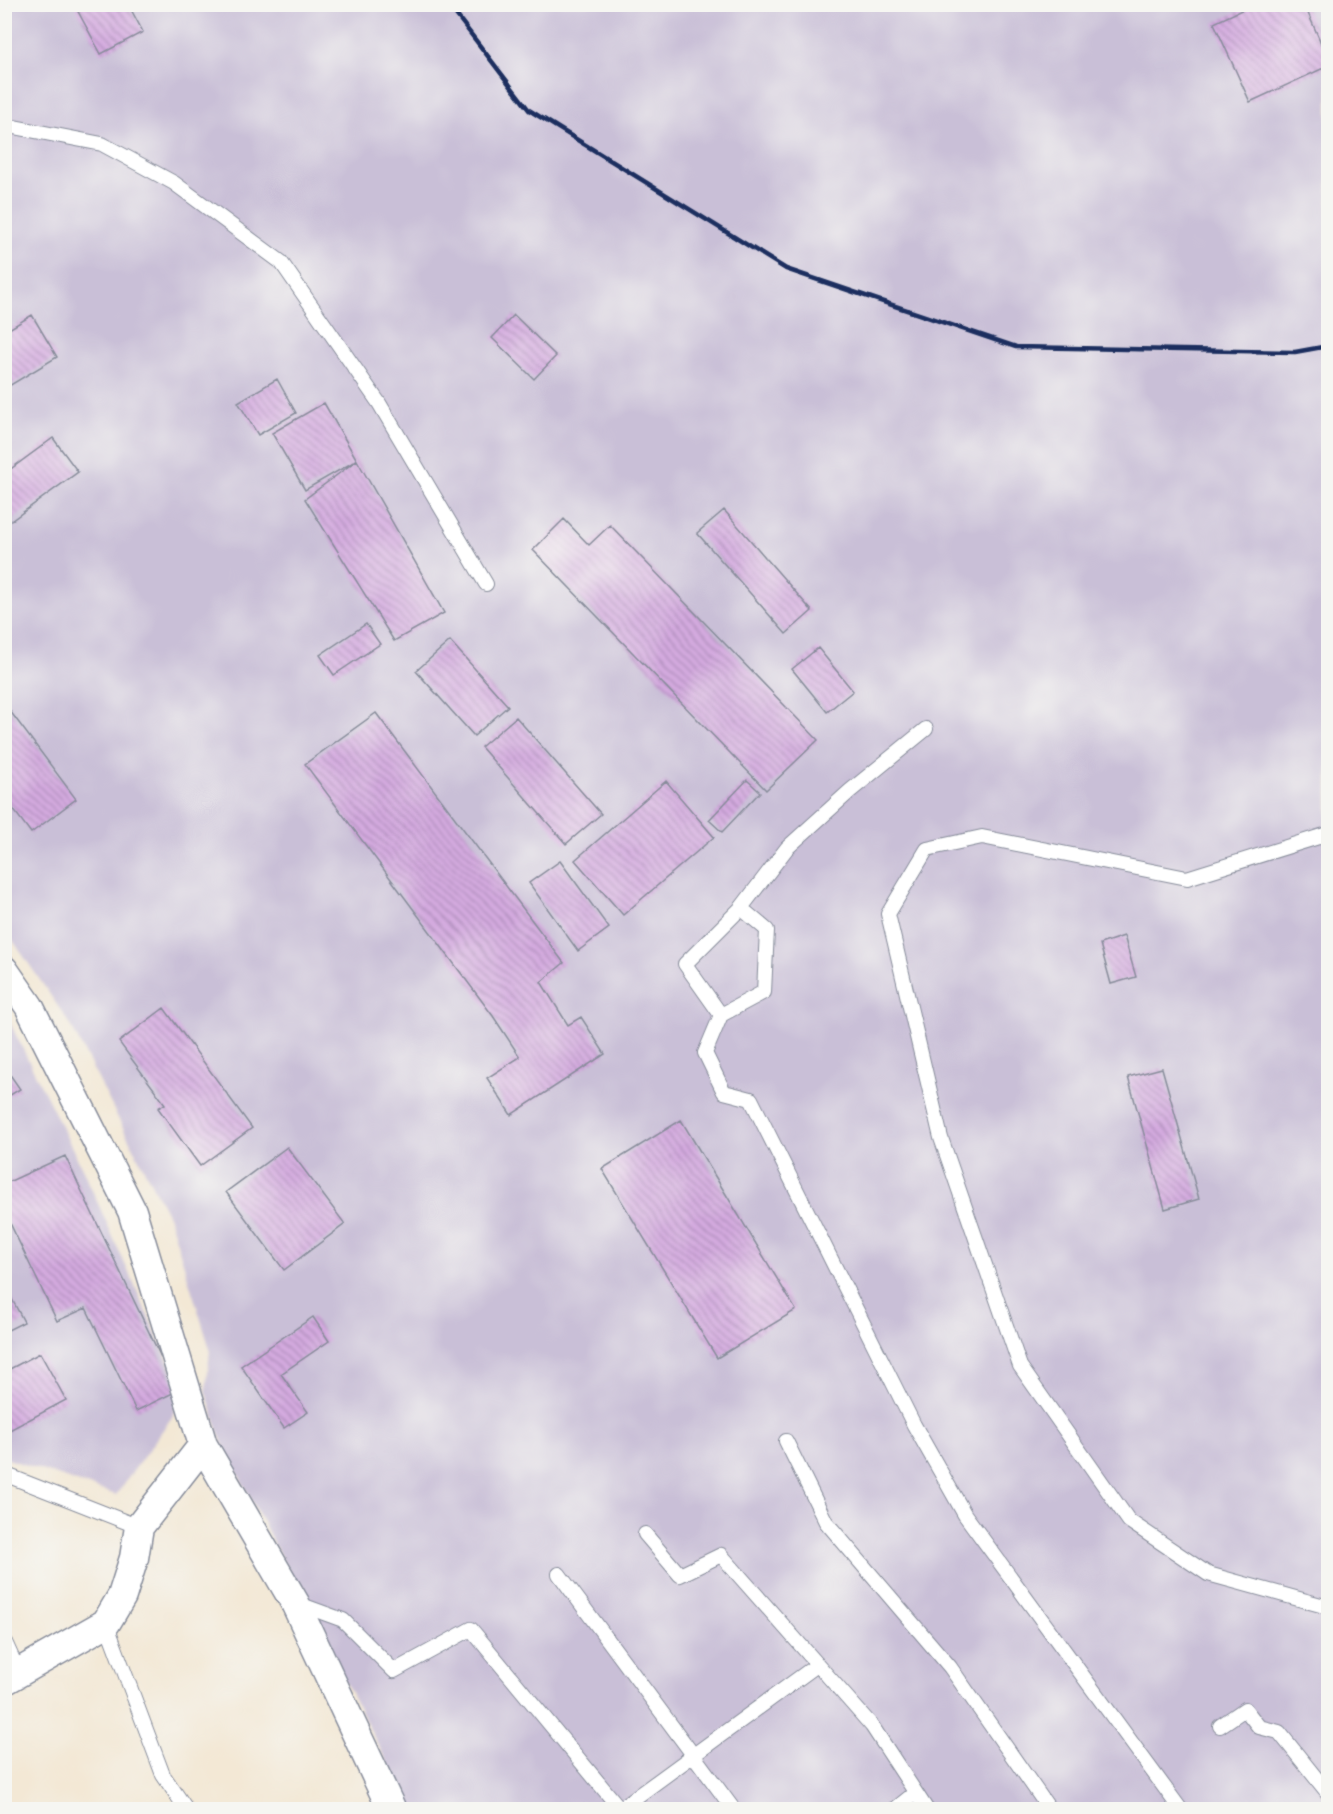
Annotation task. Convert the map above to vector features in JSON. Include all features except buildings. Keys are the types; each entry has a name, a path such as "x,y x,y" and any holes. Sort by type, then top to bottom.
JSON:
{"street":[{"path":"4,970 29,1006 132,1212 203,1445 295,1603 392,1809"},
{"path":"12,1677 106,1623 122,1596 134,1558 140,1527 203,1445"}],"lane":[{"path":"4,125 102,144 174,183 281,262 379,403 486,584"},
{"path":"721,1015 685,964 741,908 787,848 850,791 926,729"},
{"path":"1329,834 1187,878 982,837 927,849 888,914 940,1138 1020,1366 1129,1521 1208,1574 1329,1607"},
{"path":"741,908 767,930 764,992 721,1015 705,1053 724,1092 751,1099 914,1425 965,1515 1181,1809"},
{"path":"786,1441 826,1522 950,1667 1050,1809"},
{"path":"4,1474 140,1527"},
{"path":"645,1534 680,1575 721,1555 872,1726 927,1809"},
{"path":"559,1574 734,1809"},
{"path":"295,1603 343,1620 394,1671 471,1629 621,1809 817,1665"},
{"path":"106,1623 163,1775 187,1809"},
{"path":"4,1640 12,1677"},
{"path":"1221,1726 1245,1709 1259,1727 1279,1732 1329,1793"},
{"path":"894,1809 915,1793"}],"shaded area":[{"path":"4,5 1328,5 1328,1809 411,1809 223,1445 206,1392 210,1349 170,1220 70,1024 5,929"},
{"path":"4,1011 84,1172 181,1390 172,1417 116,1495 5,1458"}],"railway":[{"path":"448,4 529,110 786,269 1016,347 1295,352 1328,346"}]}
